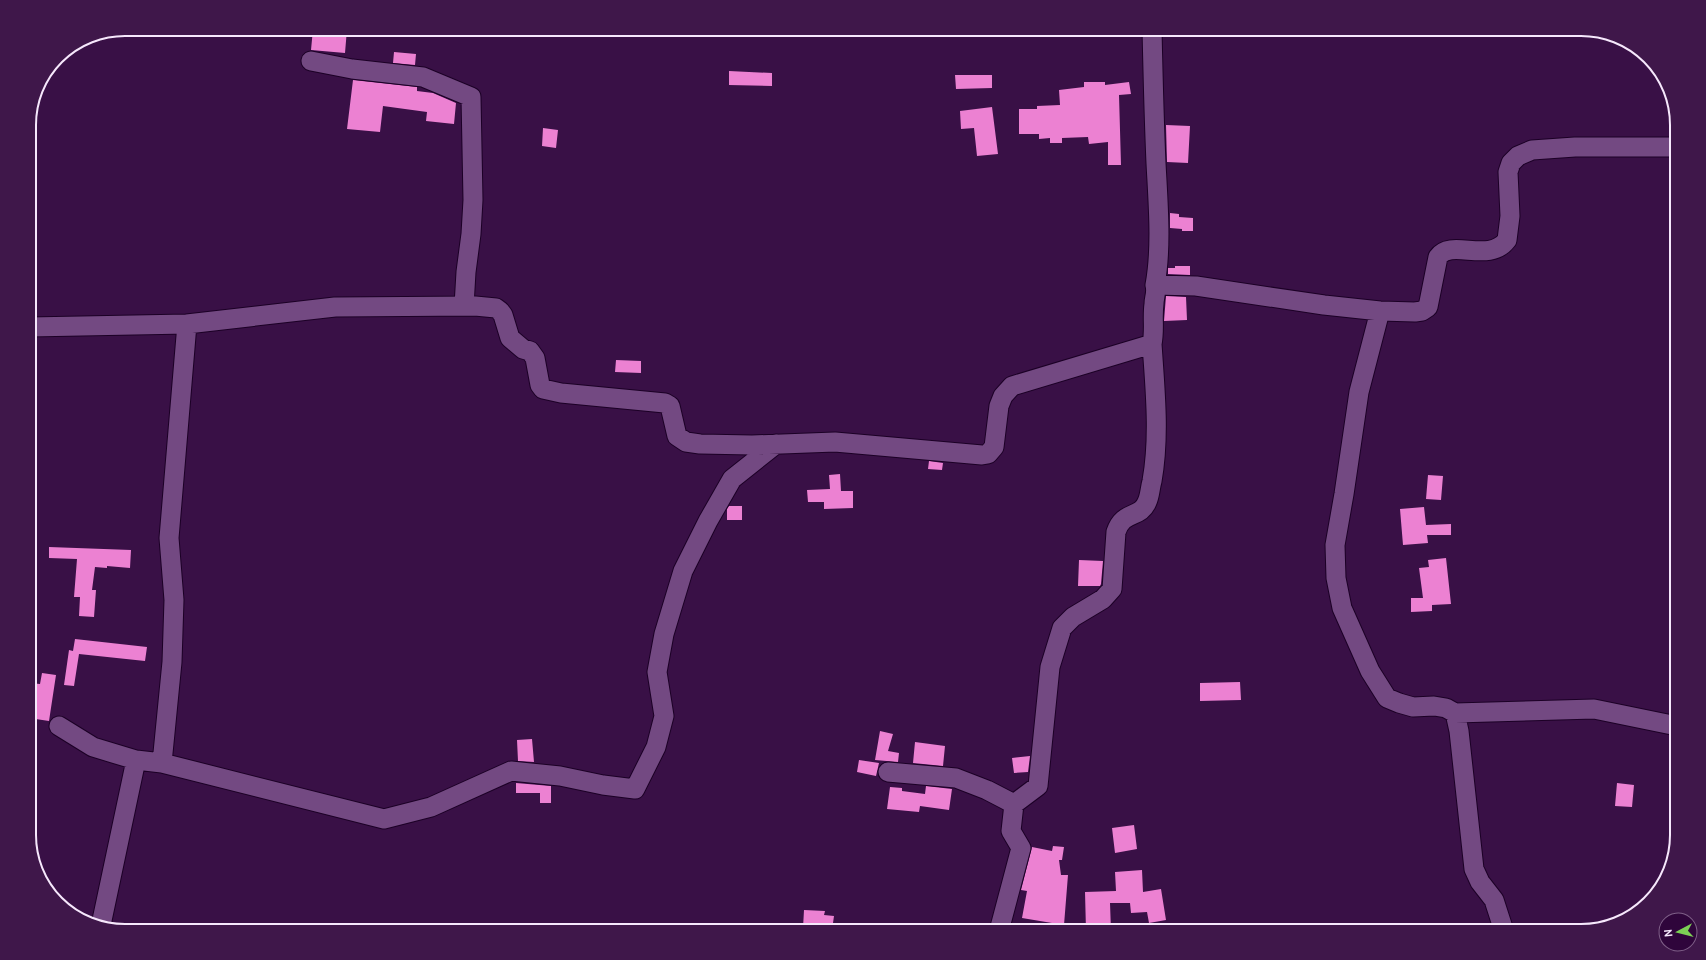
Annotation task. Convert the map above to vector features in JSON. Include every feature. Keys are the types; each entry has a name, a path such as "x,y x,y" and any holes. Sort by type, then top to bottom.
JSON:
{"street":[{"path":"1001,924 1021,848 1011,831 1014,804 1038,786 1050,667 1062,628 1072,617 1103,600 1112,589 1116,532 1123,519 1144,508 1148,500 1155,462 1156,408 1152,344 1154,335 1154,304 1157,291 1155,285 1157,271 1158,207 1153,102 1152,36"},
{"path":"311,61 352,69 423,77 471,97 472,207 464,306"},
{"path":"1155,285 1196,286 1324,306 1380,311 1422,311 1428,307 1440,253 1451,250 1488,252 1499,248 1507,240 1510,216 1508,172 1511,163 1518,156 1532,150 1670,147"},
{"path":"36,327 187,324 335,307 490,307 500,311 503,315 510,338 523,350 530,351 535,358 540,385 543,389 561,393 665,403 670,406 677,436 686,442 708,444 776,444 835,442 982,455 988,454 994,447 999,406 1003,396 1012,386 1152,344"},
{"path":"1380,311 1359,392 1335,545 1336,578 1342,608 1370,671 1387,698 1413,707 1434,706 1446,708 1455,713 1594,709 1670,725"},
{"path":"162,762 172,662 174,600 169,538 187,324"},
{"path":"59,726 93,747 136,760 162,762 384,819 431,807 511,771 560,776 603,785 635,789 656,747 664,716 657,672 664,634 684,571 708,521 732,479 776,444"},
{"path":"1455,713 1460,731 1474,869 1480,882 1494,900 1502,924"},
{"path":"102,921 136,760"},
{"path":"888,772 956,778 987,790 1014,804"}],"building":[{"path":"312,36 346,36 345,53 311,50"},
{"path":"394,52 416,54 415,65 393,63"},
{"path":"729,71 772,73 772,86 729,85"},
{"path":"955,75 992,75 992,88 956,89"},
{"path":"353,80 417,87 417,91 433,93 456,103 454,124 426,121 427,112 383,106 380,132 347,129"},
{"path":"1084,82 1105,82 1105,85 1129,82 1131,94 1119,95 1121,165 1108,165 1108,142 1089,144 1088,137 1062,138 1062,143 1050,143 1050,138 1039,139 1039,134 1019,134 1019,109 1037,109 1037,106 1060,105 1059,90 1084,87"},
{"path":"992,107 998,154 977,156 974,128 961,129 960,111"},
{"path":"1166,125 1190,126 1188,163 1167,162"},
{"path":"543,128 558,130 556,148 542,146"},
{"path":"1170,213 1179,214 1179,217 1193,218 1193,231 1182,231 1182,229 1170,228"},
{"path":"1175,266 1190,266 1190,275 1168,274 1168,268 1175,268"},
{"path":"1166,296 1186,297 1187,320 1164,321"},
{"path":"616,360 641,361 641,373 615,372"},
{"path":"929,461 943,463 942,470 928,469"},
{"path":"840,474 841,491 853,491 853,508 824,509 824,502 808,502 807,490 830,489 829,475"},
{"path":"1428,475 1443,476 1441,500 1426,499"},
{"path":"729,506 742,506 742,520 727,520 727,509"},
{"path":"1424,507 1426,525 1451,524 1451,535 1427,535 1428,543 1403,545 1400,509"},
{"path":"49,547 131,550 130,568 107,566 107,568 95,567 92,590 96,590 94,617 79,616 80,597 74,597 77,559 49,558"},
{"path":"1446,558 1451,604 1432,605 1432,611 1411,612 1411,598 1423,598 1419,568 1429,567 1428,560"},
{"path":"1079,560 1103,561 1100,586 1078,586"},
{"path":"75,639 147,647 145,661 79,654 74,686 64,685 69,650 73,651"},
{"path":"42,673 56,675 49,721 36,719 36,684 40,684"},
{"path":"1240,682 1241,700 1200,701 1200,683"},
{"path":"880,731 893,734 888,751 899,753 898,762 875,760"},
{"path":"532,739 534,762 518,761 517,740"},
{"path":"915,742 945,746 943,766 913,763"},
{"path":"1030,756 1028,772 1014,773 1012,758"},
{"path":"859,760 879,763 876,776 857,772"},
{"path":"516,783 551,786 551,803 540,803 540,793 516,793"},
{"path":"1617,783 1634,785 1632,807 1615,806"},
{"path":"926,786 952,789 949,810 920,806 919,812 887,809 890,787 902,788 902,791 925,794"},
{"path":"1134,825 1137,849 1115,853 1112,828"},
{"path":"1053,846 1064,847 1062,860 1059,860 1061,875 1068,875 1064,924 1022,918 1027,891 1021,890 1032,847 1052,851"},
{"path":"1142,870 1143,892 1161,889 1166,920 1149,923 1147,912 1131,913 1130,903 1110,903 1111,924 1086,924 1085,892 1116,891 1115,872"},
{"path":"804,910 825,911 824,915 834,916 833,924 803,924"}]}
